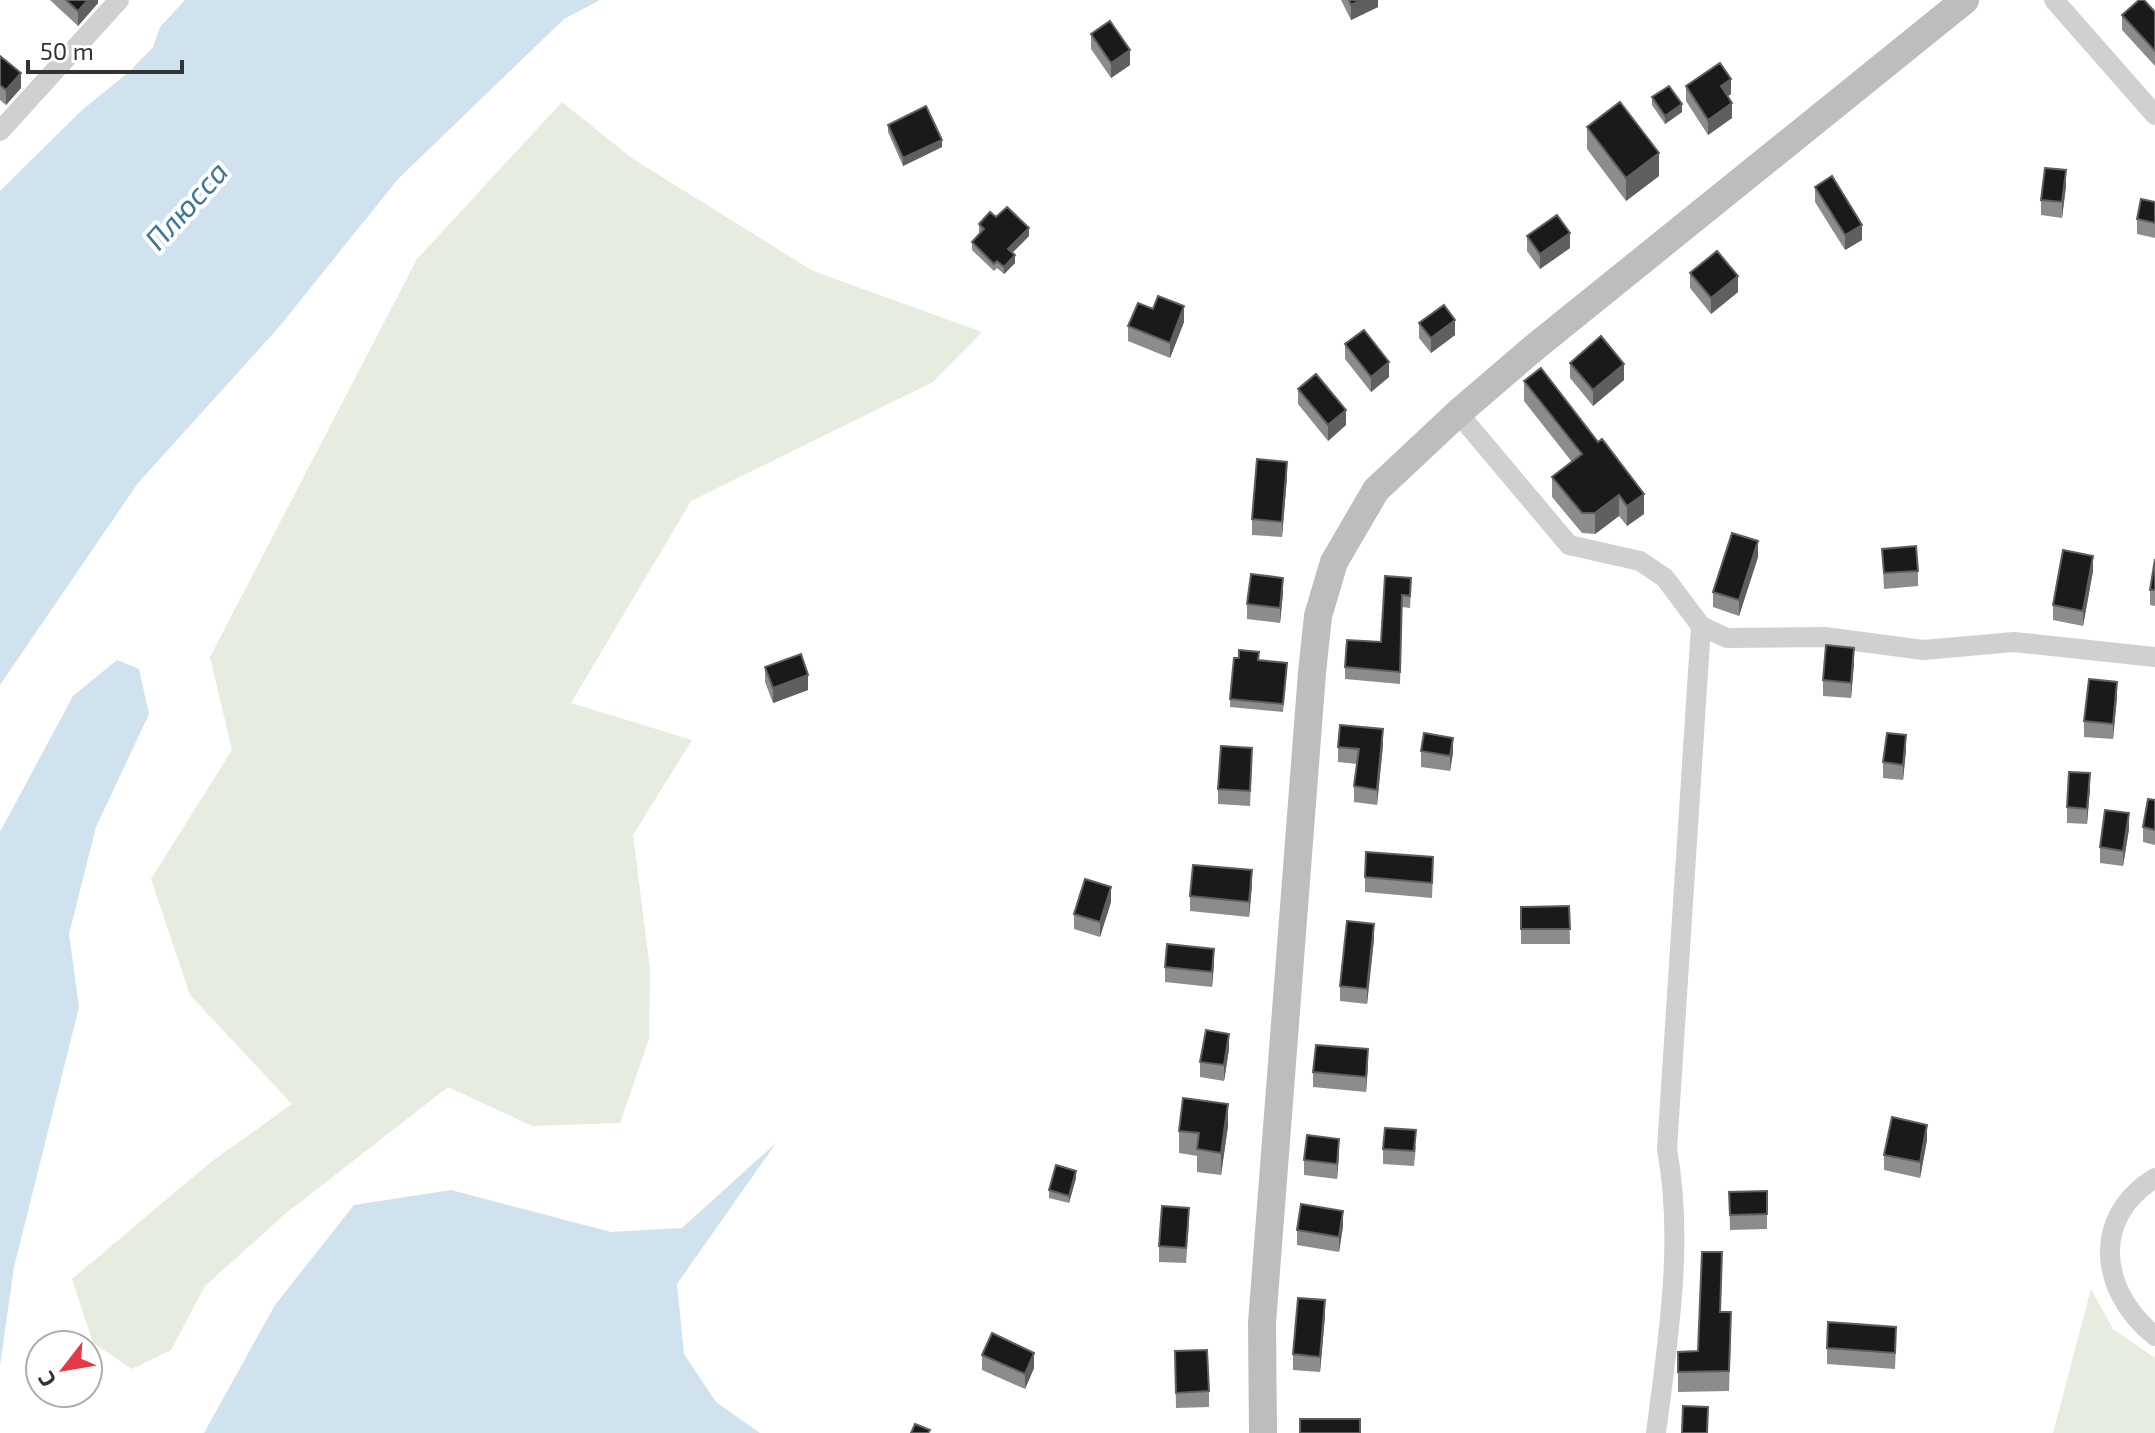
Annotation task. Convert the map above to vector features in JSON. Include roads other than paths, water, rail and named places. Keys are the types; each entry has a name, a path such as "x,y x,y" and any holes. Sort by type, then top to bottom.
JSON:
{"street":[{"path":"0,131 119,0"},
{"path":"1263,1433 1262,1323 1318,616 1334,562 1376,490 1458,413 1965,0"},
{"path":"2054,0 2155,115"},
{"path":"1458,413 1569,545 1640,561 1665,578 1701,626 1727,638 1825,637 1923,650 2014,642 2155,657"},
{"path":"1656,1433 1666,1351 1675,1225 1667,1149 1701,626"},
{"path":"2155,1178 2140,1187 2118,1214 2108,1244 2114,1282 2132,1314 2155,1336"}],"water":[{"name":"Плюсса","path":"185,0 600,0 564,19 398,179 279,327 138,483 0,685 0,191 81,111 130,71 153,47 160,27"},
{"path":"117,660 139,669 149,714 96,827 69,934 79,1007 14,1267 0,1366 0,832 73,696"},
{"path":"776,1143 677,1284 684,1354 716,1402 760,1433 204,1433 275,1305 354,1205 451,1190 611,1232 682,1228"}]}
